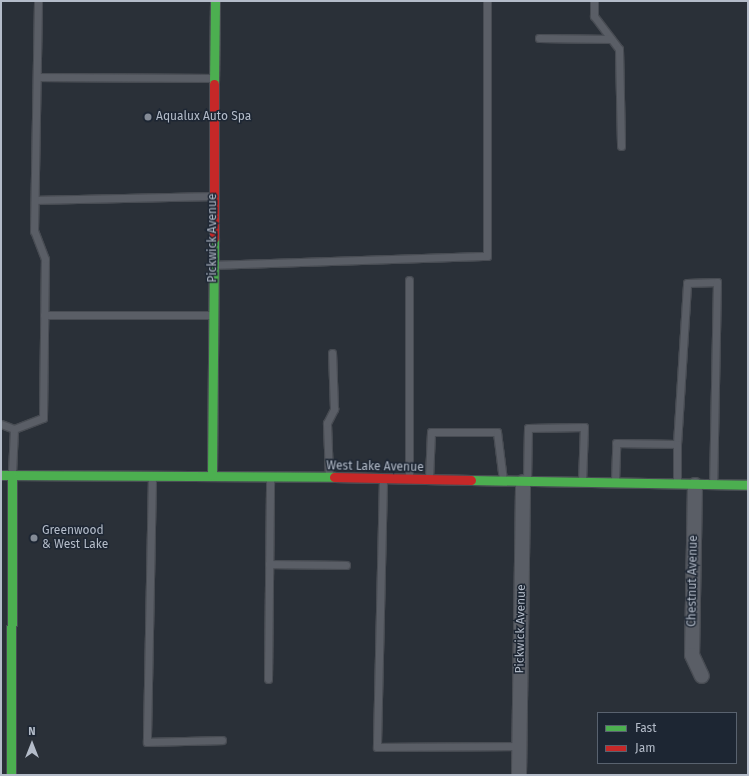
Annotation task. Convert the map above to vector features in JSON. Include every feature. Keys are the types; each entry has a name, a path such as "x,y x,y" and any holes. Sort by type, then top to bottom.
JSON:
{"street":[{"name":"Pickwick Avenue","path":"212,475 215,1"},
{"name":"West Lake Avenue","path":"1,475 212,475 503,482 748,485"},
{"path":"11,775 12,476"},
{"name":"Pickwick Avenue","path":"519,775 525,482"},
{"name":"Chestnut Avenue","path":"695,485 692,654 702,676"}],"lane":[{"path":"1,424 14,429 43,418 45,259 34,231 38,1"},
{"path":"213,265 487,256 487,1"},
{"path":"594,1 594,16 619,49 621,146"},
{"path":"539,38 611,39"},
{"path":"37,77 214,78"},
{"path":"35,200 214,196"},
{"path":"409,280 409,480"},
{"path":"677,484 677,444 687,283 717,282 713,485"},
{"path":"44,315 213,315"},
{"path":"329,478 327,423 334,410 332,353"},
{"path":"525,482 528,428 584,427 582,483"},
{"path":"12,476 14,429"},
{"path":"429,480 432,432 497,432 503,482"},
{"path":"615,484 616,443 677,444"},
{"path":"152,476 147,742 222,740"},
{"path":"268,680 270,477"},
{"path":"383,479 377,747 519,746"},
{"path":"269,564 346,565"},
{"path":"1,697 11,697"}],"traffic: fast":[{"path":"214,84 215,1"},
{"path":"212,475 214,238"},
{"path":"1,475 334,477"},
{"path":"11,775 12,476"},
{"path":"471,480 748,485"}],"traffic: jam":[{"path":"214,84 214,238"},
{"path":"334,477 471,480"}],"place":[{"name":"Aqualux Auto Spa","path":"148,117"},
{"name":"Greenwood & West Lake","path":"34,538"}]}
